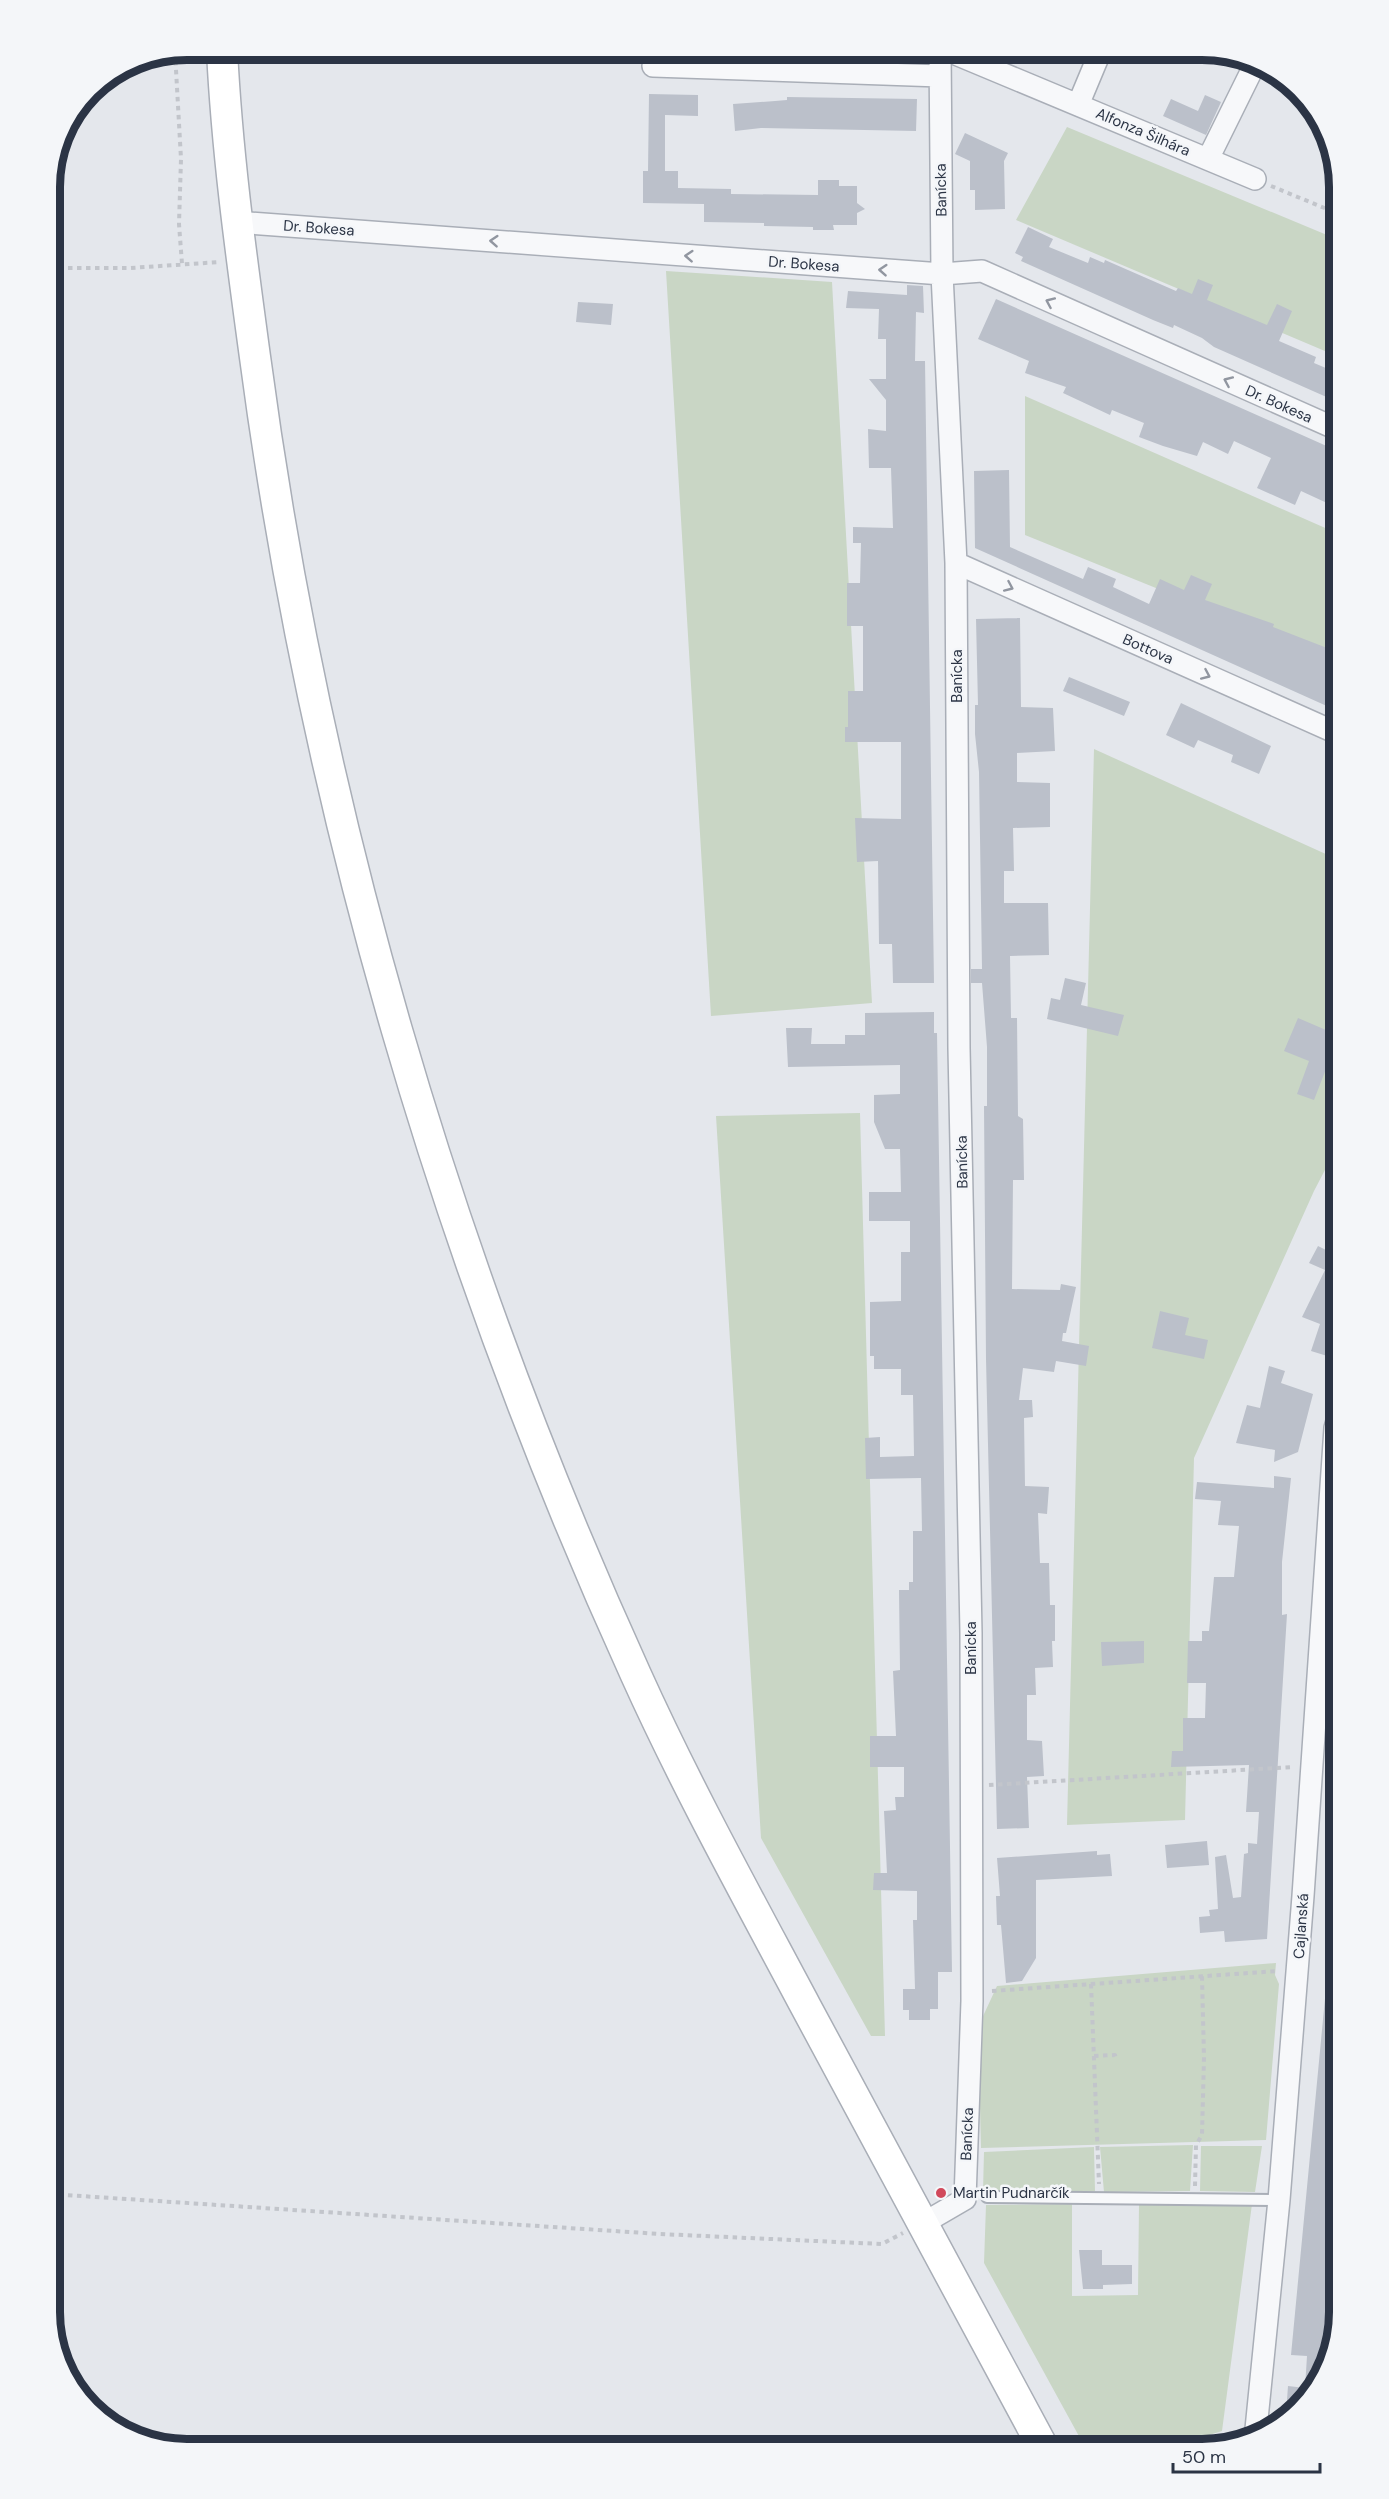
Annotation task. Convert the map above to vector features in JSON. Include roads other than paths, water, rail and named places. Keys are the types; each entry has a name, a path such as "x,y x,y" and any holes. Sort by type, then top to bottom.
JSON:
{"main road":[{"path":"223,60 235,222 277,514 312,697 378,962 416,1088 484,1295 523,1403 588,1566 638,1681 758,1917 1038,2439"}],"street":[{"name":"Banícka","path":"922,2224 965,2199 972,2001 971,1633 959,1048 956,563 942,274 940,60"},
{"name":"Alfonza Šilhára","path":"970,60 1255,179"},
{"name":"Alfonza Šilhára","path":"1078,105 1097,60"},
{"path":"653,66 940,76"},
{"name":"Alfonza Šilhára","path":"1208,159 1252,71"},
{"name":"Dr. Bokesa","path":"235,222 942,274 982,271 1329,425"},
{"name":"Bottova","path":"956,563 1329,729"},
{"name":"Cajlanská","path":"1256,2427 1279,2200 1329,1516"}],"lane":[{"path":"987,2197 1279,2200"}],"place":[{"name":"Martin Pudnarčík","path":"941,2193"}]}
